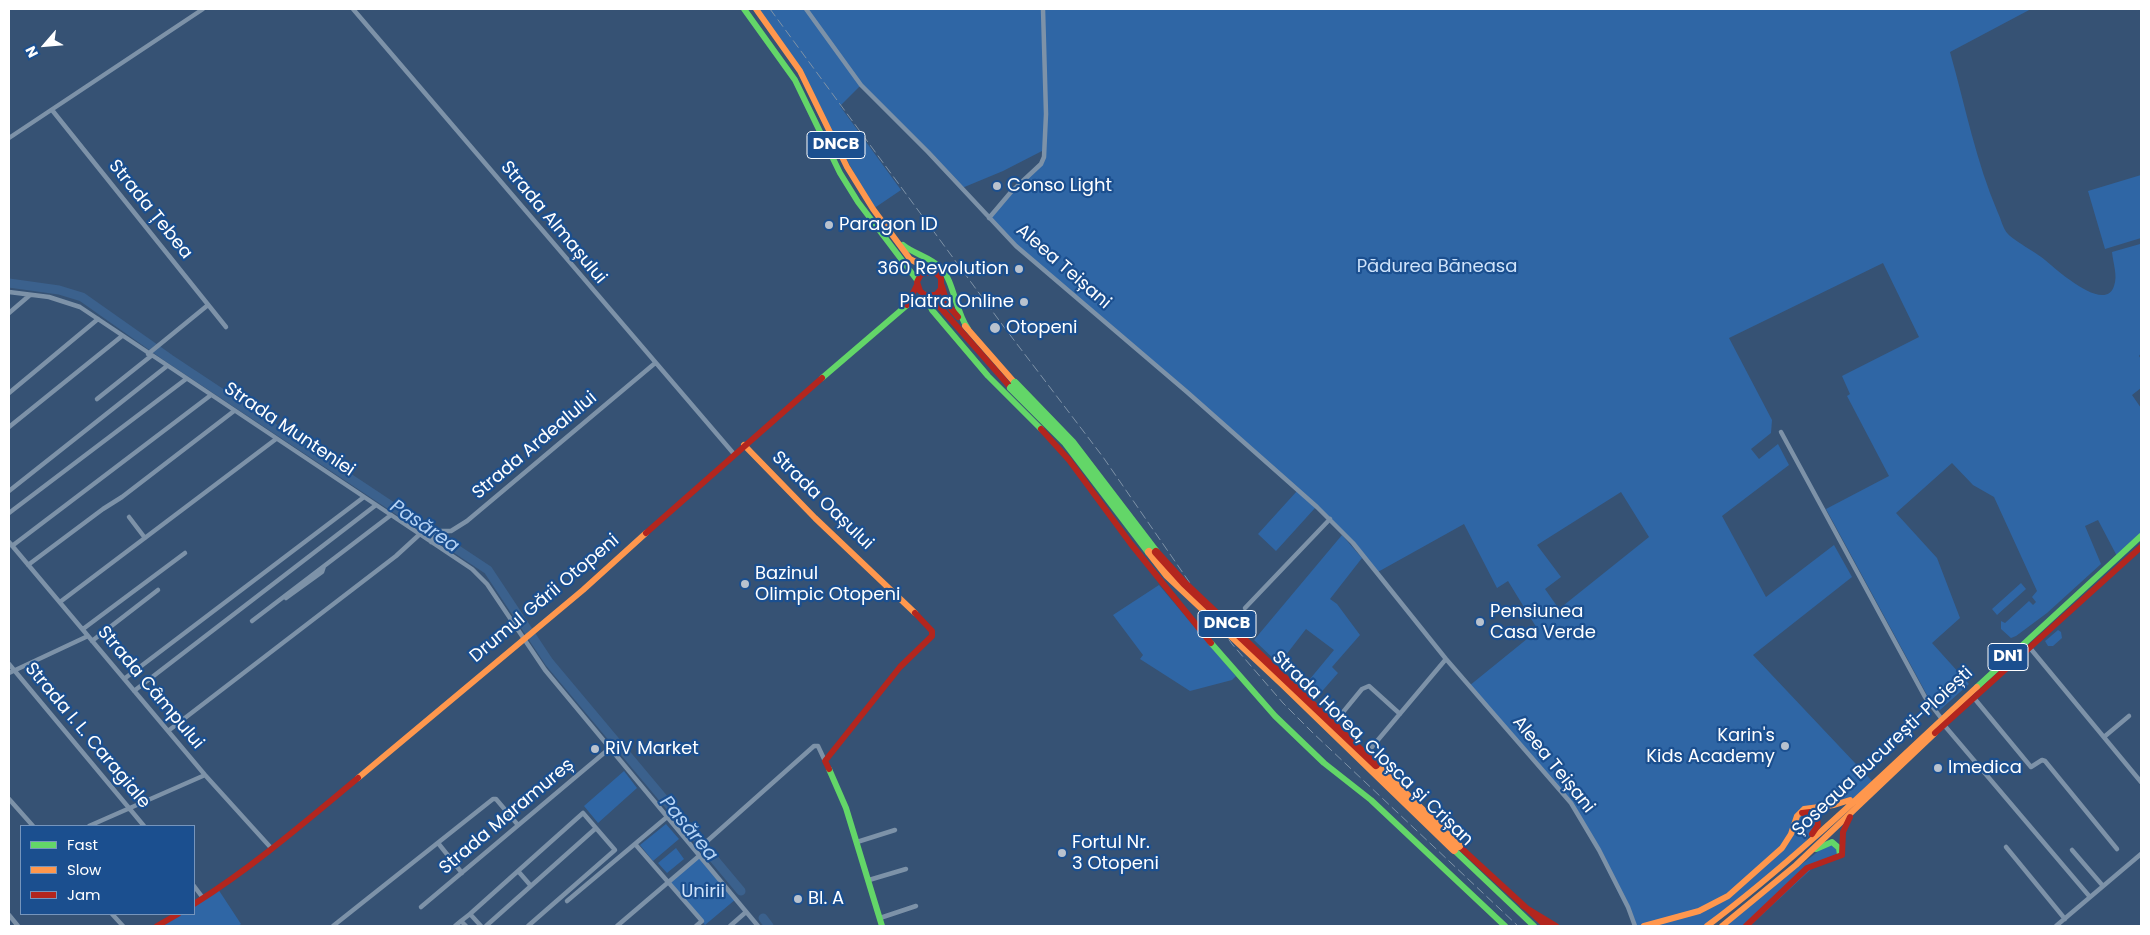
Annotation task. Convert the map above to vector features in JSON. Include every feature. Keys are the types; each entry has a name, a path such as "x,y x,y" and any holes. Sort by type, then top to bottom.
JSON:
{"main road":[{"name":"DNCB","path":"744,9 795,80 820,134 854,195 917,283 920,291 925,295"},
{"name":"DNCB","path":"756,9 800,71 847,167 873,209 910,258 920,266 940,275 942,285"},
{"path":"886,226 908,250 932,261 944,270 950,283 958,312 968,330"},
{"path":"917,283 923,272 930,270"},
{"name":"Drumul Gării Otopeni","path":"906,306 917,283"},
{"path":"925,295 936,294 942,285"},
{"name":"Strada Horea, Cloșca și Crișan","path":"942,285 948,304 968,330 1013,385 1075,454 1141,544 1167,575 1457,848 1534,926"},
{"name":"Drumul Gării Otopeni","path":"195,903 272,849 582,590 744,445 906,306 925,295"},
{"name":"Strada Horea, Cloșca și Crișan","path":"925,295 937,304 983,359 1013,385"},
{"name":"Strada Horea, Cloșca și Crișan","path":"925,295 932,310 970,356 1061,450 1189,618 1275,716 1324,763 1371,800 1505,926"},
{"name":"Strada Oașului","path":"744,445 814,518 902,599 933,633 900,667 826,761"},
{"name":"Șoseaua București-Ploiești","path":"1708,926 1804,851 2141,536"},
{"name":"Șoseaua București-Ploiești","path":"1943,722 1974,698 2141,547"},
{"path":"826,761 846,808 882,926"},
{"path":"1644,926 1699,911 1728,896 1782,848 1789,838 1797,816 1807,807 1854,803 1844,829 1844,852 1838,858 1816,863 1807,868 1746,926"},
{"path":"1797,816 1810,812 1818,820 1816,830 1804,851"},
{"path":"1804,851 1832,842 1839,848 1838,858"},
{"name":"Strada Horea, Cloșca și Crișan","path":"1457,848 1523,906"},
{"name":"Șoseaua București-Ploiești","path":"1722,926 1754,902 1795,859"},
{"name":"DNCB","path":"1523,906 1546,926"},
{"path":"1523,906 1556,926"},
{"path":"157,926 176,915"}],"street":[{"path":"9,138 203,9"},
{"name":"Strada Almașului","path":"352,9 654,364 734,454"},
{"name":"Aleea Teișani","path":"806,9 861,85 928,152 1016,246 1187,392 1330,519 1352,543 1446,659 1539,764 1580,816 1624,899 1635,926"},
{"path":"989,218 1011,192 1041,164 1044,157 1046,114 1043,9"},
{"name":"Strada Țebea","path":"52,110 226,327"},
{"name":"Strada Munteniei","path":"9,292 66,302 80,307 432,541 481,576 523,638"},
{"path":"9,313 30,295"},
{"path":"97,399 157,346 208,305"},
{"path":"9,393 98,319"},
{"path":"9,427 122,336"},
{"name":"Strada Ardealului","path":"432,541 439,530 451,531 456,529 654,364"},
{"path":"9,492 167,366"},
{"path":"9,513 186,379"},
{"path":"10,544 211,395"},
{"path":"28,565 122,497 234,410"},
{"path":"1781,432 1921,688 1943,722"},
{"path":"60,602 276,439"},
{"path":"124,680 364,497"},
{"path":"134,691 376,505"},
{"path":"252,621 391,515"},
{"path":"129,517 145,538"},
{"path":"1244,608 1330,519"},
{"path":"168,731 396,556 420,534"},
{"name":"Strada Câmpului","path":"10,544 205,775 272,849"},
{"path":"83,629 185,553"},
{"path":"273,609 322,572 324,566"},
{"path":"92,641 158,590"},
{"path":"9,673 88,636"},
{"path":"523,638 545,670 756,925"},
{"path":"2030,648 2141,782"},
{"path":"1372,747 1446,659"},
{"name":"Strada I. L. Caragiale","path":"9,664 143,825"},
{"path":"1339,717 1362,689 1369,686 1400,714"},
{"name":"Șoseaua București-Ploiești","path":"1974,698 2031,767 2042,760 2046,761 2117,849"},
{"path":"2104,737 2129,716"},
{"name":"Șoseaua București-Ploiești","path":"1943,722 2090,897"},
{"path":"705,843 814,746 818,746 826,761"},
{"name":"Strada Maramureș","path":"422,907 610,748"},
{"path":"91,825 205,775"},
{"path":"333,926 494,798 518,825"},
{"path":"9,799 33,825"},
{"path":"455,926 583,813 615,850 528,926"},
{"path":"567,901 667,817"},
{"path":"486,926 596,828"},
{"path":"857,842 895,830"},
{"path":"438,843 462,873"},
{"path":"635,844 702,921 696,926"},
{"path":"2006,847 2065,918"},
{"path":"2072,850 2103,886"},
{"path":"2056,926 2141,854"},
{"path":"616,926 699,856"},
{"path":"869,880 906,869"},
{"path":"518,871 531,886"},
{"path":"195,887 203,898"},
{"path":"880,918 916,906"},
{"path":"730,926 746,912"},
{"path":"470,914 481,926"},
{"path":"9,915 18,926"},
{"path":"113,915 123,926"},
{"path":"461,921 466,926"}],"green space":[{"name":"Pădurea Băneasa","path":"756,9 2031,9 1950,52 1983,174 2002,224 2008,234 2041,257 2069,280 2080,287 2101,295 2109,293 2114,286 2115,274 2112,252 2140,244 2141,353 2139,356 2141,359 2141,388 2132,395 2141,408 2141,536 2118,558 2098,520 2085,526 2101,564 2047,613 2011,638 2001,629 2001,621 2005,623 2029,601 2033,605 2036,602 2032,597 2037,591 1994,497 1973,485 1952,463 1896,513 1937,558 1960,618 1932,643 1969,684 1940,710 1927,695 1826,509 1889,476 1847,396 1850,394 1842,376 1919,337 1883,263 1729,338 1772,420 1771,433 1751,449 1759,459 1778,444 1789,465 1722,516 1766,597 1834,545 1852,577 1753,655 1872,781 1853,800 1804,812 1818,820 1802,848 1707,926 1635,926 1580,816 1469,686 1538,630 1508,581 1497,588 1464,524 1376,573 1330,519 1016,246 989,218 1043,160 1042,151 1003,171 962,188 861,85 840,106 901,190 873,209 808,86","holes":["1621,492 1649,537 1559,609 1545,589 1561,577 1537,545"]},
{"path":"2141,175 2141,238 2105,249 2088,191"},
{"path":"1297,491 1315,508 1276,551 1258,534"},
{"path":"1342,535 1362,558 1330,599 1337,604 1360,635 1332,667 1338,673 1317,697 1305,685 1334,650 1306,629 1279,664 1254,640"},
{"path":"2021,583 2026,589 1997,615 1992,609"},
{"path":"1159,585 1236,676 1232,680 1190,691 1140,659 1143,655 1113,615"},
{"path":"2058,630 2061,632 2062,638 2053,646 2048,646 2045,641"},
{"path":"624,771 637,788 598,823 584,806"},
{"path":"666,824 679,839 653,861 640,845"},
{"path":"1829,843 1840,853 1819,862 1750,926 1722,926"},
{"path":"676,848 684,859 667,873 658,863"},
{"name":"Unirii","path":"699,856 736,899 705,925 668,882"},
{"path":"218,889 241,924 238,926 157,926 176,915 195,915 195,903"}],"waterway":[{"name":"Pasărea","path":"9,283 59,290 82,297 170,359 488,570 549,662 741,891"},
{"name":"Pasărea","path":"763,918 769,926"}],"railway":[{"path":"770,9 1004,327 1103,457 1232,644 1283,703 1313,733 1518,926"}],"traffic: fast":[{"path":"744,9 795,80 840,173 858,202 917,280"},
{"path":"903,245 941,268 949,281 960,313 968,329"},
{"path":"822,378 906,306 925,295 932,310 988,376 1041,429"},
{"path":"1015,383 1072,442 1156,552"},
{"path":"1011,388 1066,443 1149,552"},
{"path":"1977,687 2141,536"},
{"path":"1211,643 1275,716 1324,763 1371,800 1505,926"},
{"path":"829,769 846,808 882,926"},
{"path":"1816,849 1832,842 1839,848 1840,855"},
{"path":"1454,850 1534,926"}],"traffic: slow":[{"path":"756,9 800,71 847,167 873,209 910,259 930,270"},
{"path":"965,326 1015,383"},
{"path":"744,445 815,518 915,613"},
{"path":"358,778 583,590 646,533"},
{"path":"1149,552 1167,575 1283,684 1454,850"},
{"path":"1707,926 1811,840 1977,687"},
{"path":"1722,926 1796,865 1935,733"},
{"path":"1376,765 1459,846"},
{"path":"1644,926 1699,911 1728,896 1782,848 1791,834 1797,816 1804,809 1834,805 1850,800"}],"traffic: jam":[{"path":"925,295 936,295 941,289 941,278 934,271 921,274 917,282 920,291 939,306 1011,388"},
{"path":"907,305 917,285"},
{"path":"942,286 947,304 958,317"},
{"path":"646,533 822,378"},
{"path":"1041,429 1069,460 1131,544 1211,643"},
{"path":"1935,733 2141,547"},
{"path":"1156,552 1184,583 1376,765"},
{"path":"829,769 825,761 900,667 932,636 932,631 915,613"},
{"path":"195,903 258,859 358,778"},
{"path":"1802,813 1810,812 1817,818 1818,825 1812,834"},
{"path":"1746,926 1807,868 1842,855 1843,832 1850,817"},
{"path":"1459,846 1546,926"},
{"path":"1523,906 1556,926"},
{"path":"157,926 176,915"}],"place":[{"name":"Conso Light","path":"997,186"},
{"name":"Paragon ID","path":"829,225"},
{"name":"360 Revolution","path":"1019,269"},
{"name":"Piatra Online","path":"1024,302"},
{"name":"Otopeni","path":"995,328"},
{"name":"Bazinul Olimpic Otopeni","path":"745,584"},
{"name":"Pensiunea Casa Verde","path":"1480,622"},
{"name":"Karin's Kids Academy","path":"1785,746"},
{"name":"RiV Market","path":"595,749"},
{"name":"Imedica","path":"1938,768"},
{"name":"Fortul Nr. 3 Otopeni","path":"1062,853"},
{"name":"Bl. A","path":"798,899"}]}
